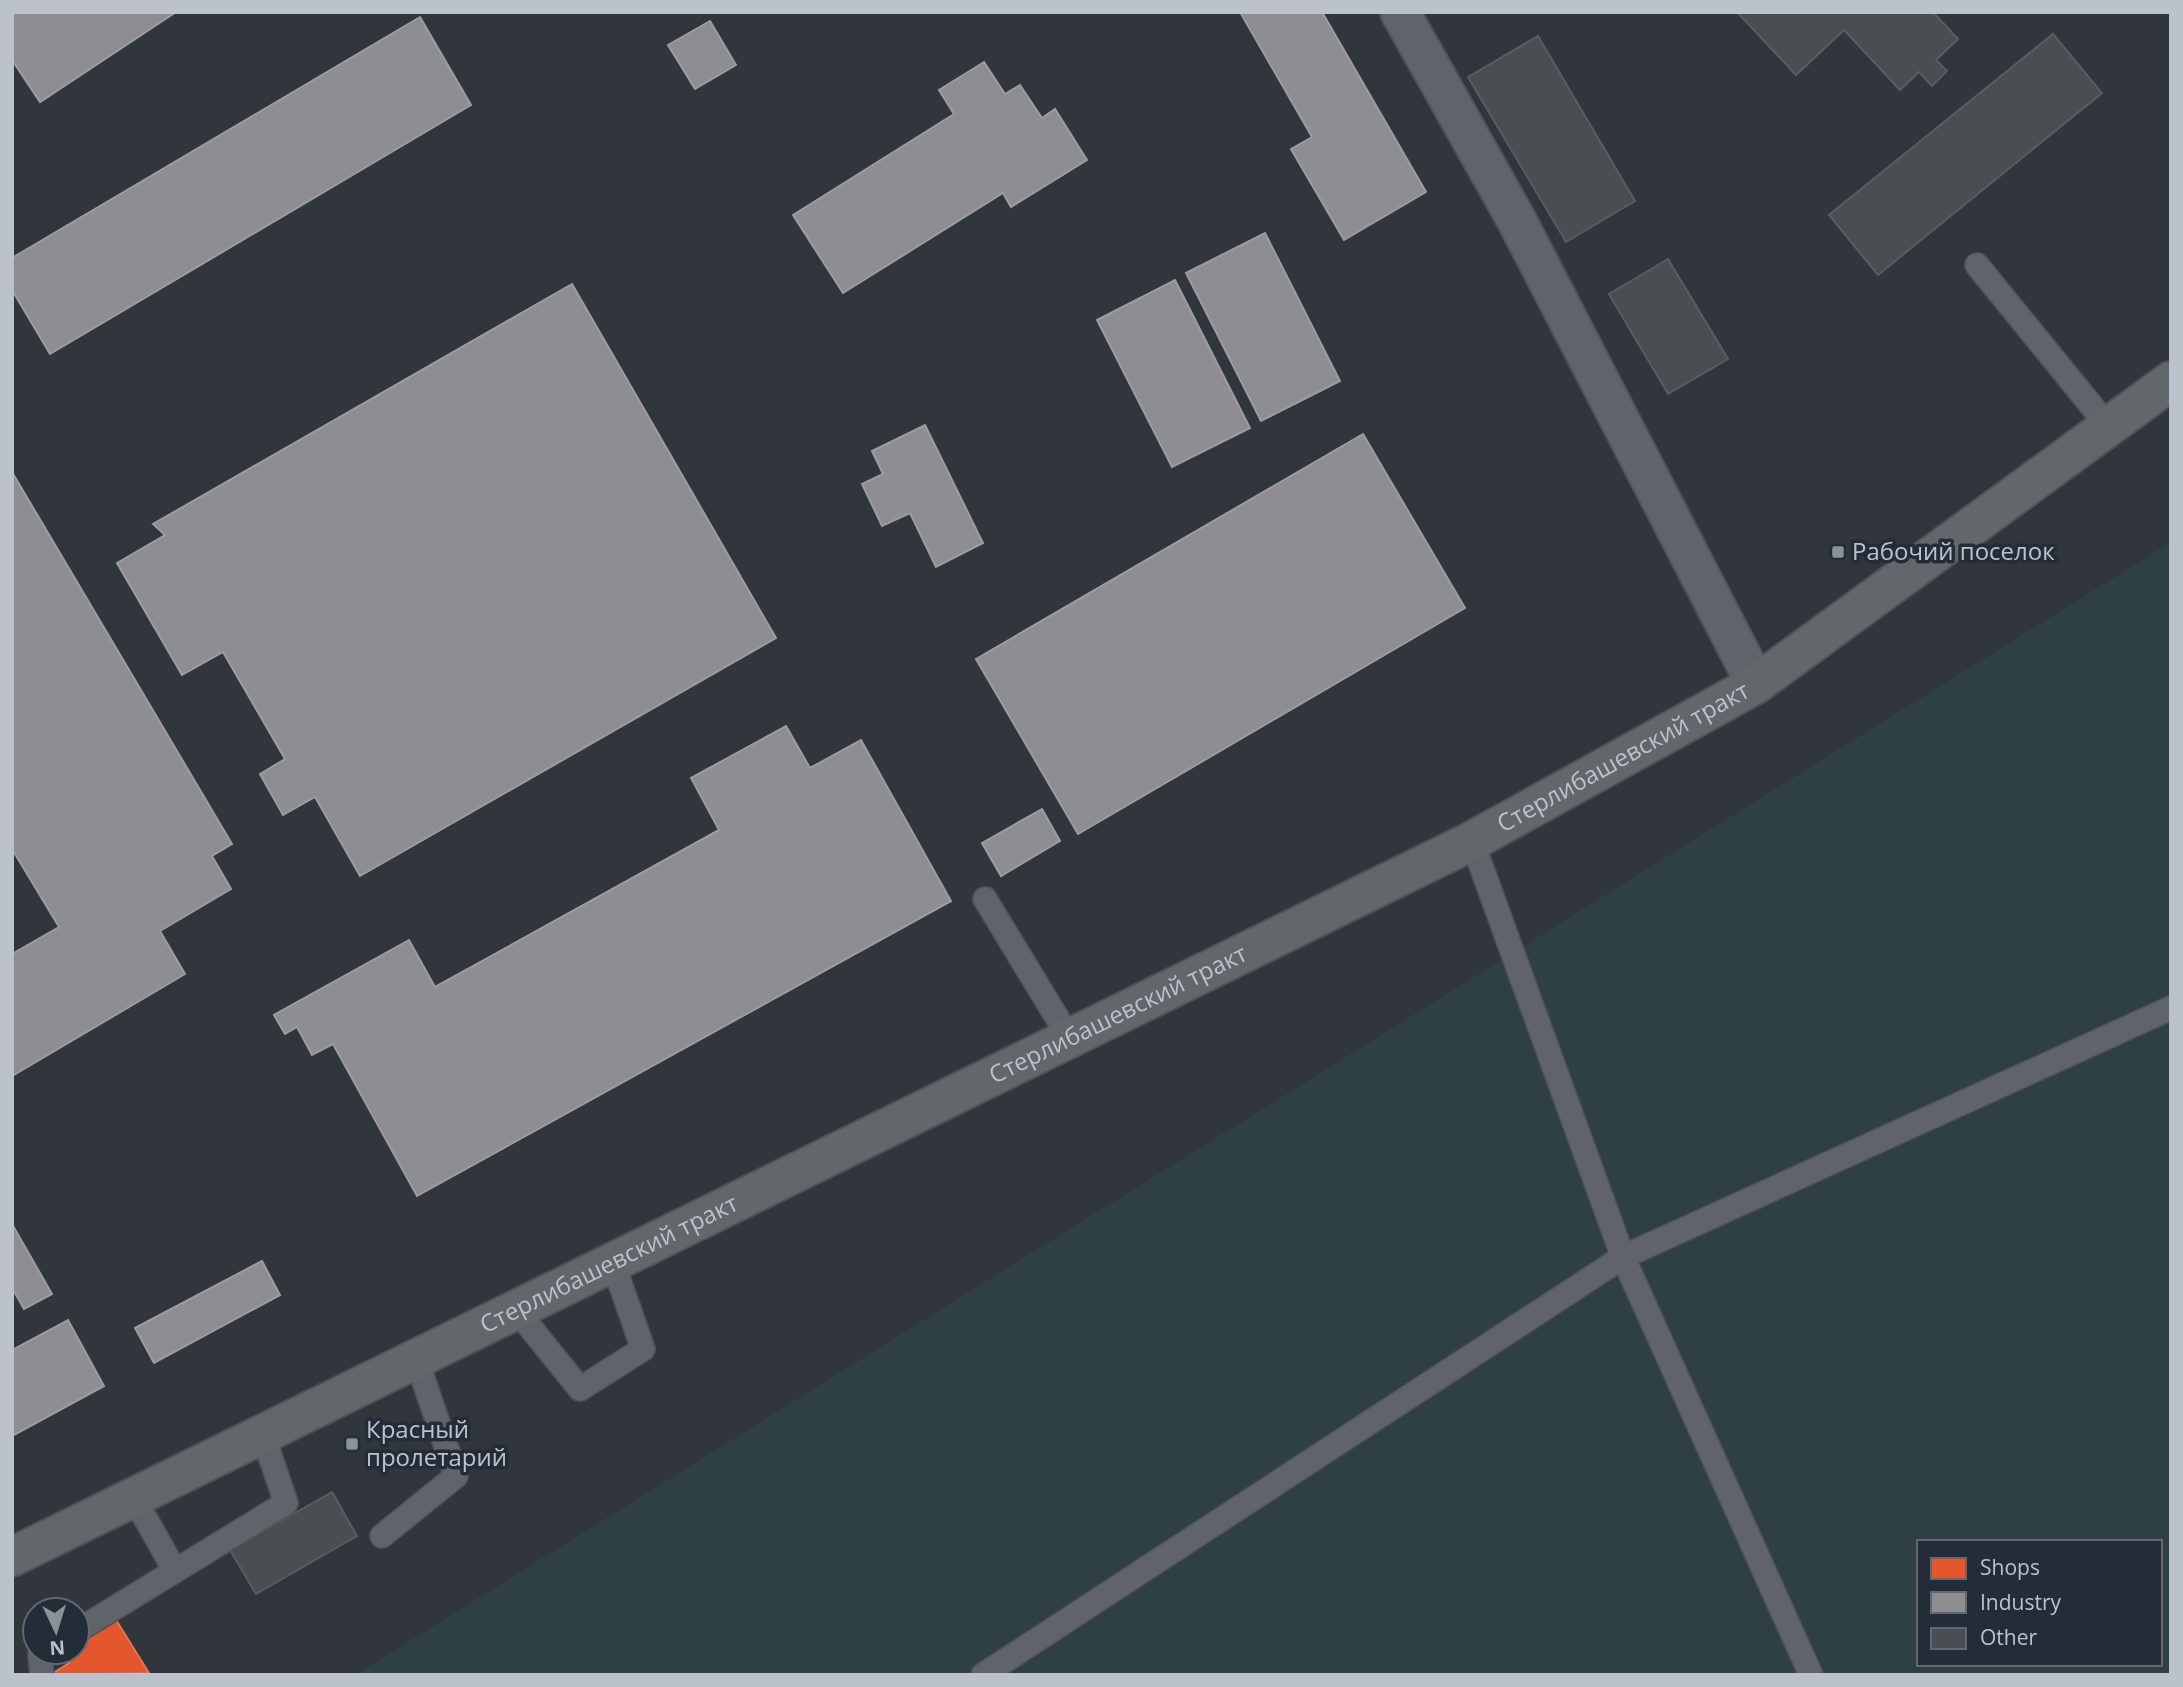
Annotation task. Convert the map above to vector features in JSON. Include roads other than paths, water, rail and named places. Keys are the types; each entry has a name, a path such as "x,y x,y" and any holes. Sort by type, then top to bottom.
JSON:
{"main road":[{"name":"Стерлибашевский тракт","path":"12,1557 1472,841 1756,684 2171,381"}],"street":[{"path":"1400,12 1517,221 1756,684"}],"lane":[{"path":"1977,265 2108,426"},
{"path":"1472,841 1623,1257 1811,1675"},
{"path":"985,899 1070,1039"},
{"path":"983,1675 1623,1257 2171,1008"},
{"path":"517,1311 580,1389 643,1349 613,1263"},
{"path":"382,1536 456,1476 416,1361"},
{"path":"91,1623 286,1503 263,1435"},
{"path":"134,1498 175,1571"}],"place":[{"name":"Рабочий поселок","path":"1838,552"},
{"name":"Красный пролетарий","path":"352,1444"}]}
